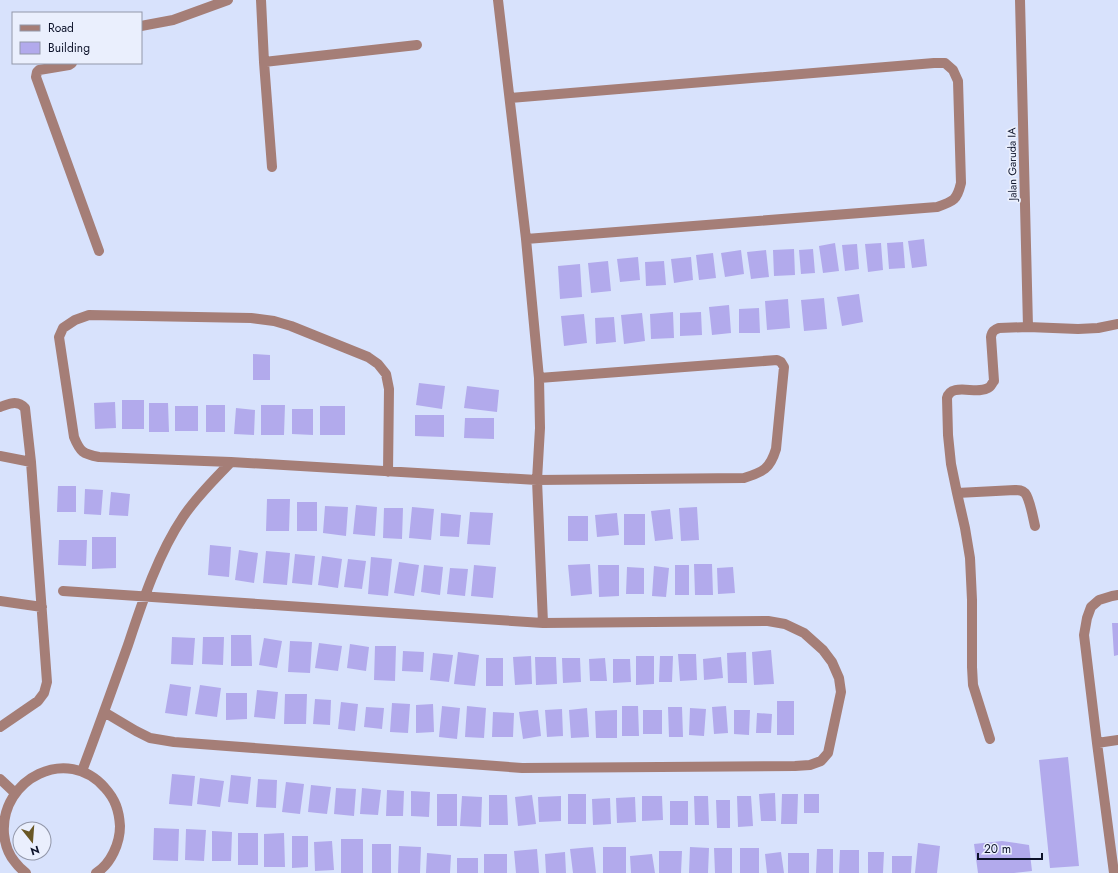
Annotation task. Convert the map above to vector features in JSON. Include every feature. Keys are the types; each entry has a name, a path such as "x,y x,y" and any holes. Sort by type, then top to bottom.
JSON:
{"street":[{"path":"142,26 173,20 228,0"},
{"path":"261,0 272,167"},
{"path":"498,0 526,240 539,378 540,428 537,480 543,623"},
{"name":"Jalan Garuda IA","path":"1020,0 1028,327"},
{"path":"264,62 417,45"},
{"path":"510,98 934,63 945,63 953,70 958,81 961,183 958,195 950,203 937,207 526,240"},
{"path":"70,64 39,70 36,77 99,251"},
{"path":"388,472 389,389 386,374 378,364 368,357 292,326 274,321 251,318 88,315 75,320 63,328 59,337 74,437 79,449 87,455 98,457 231,462 388,472 537,480 744,478 767,468 773,460 776,449 784,367 781,362 777,360 770,359 539,378"},
{"path":"990,739 973,685 970,558 951,464 948,435 947,398 950,392 956,390 981,390 987,389 991,386 994,381 991,337 992,332 999,328 1028,327 1078,329 1098,328 1118,324"},
{"path":"0,407 16,402 22,404 25,408 31,462 46,682 44,693 38,701 0,727"},
{"path":"0,456 31,462"},
{"path":"82,771 144,597 168,542 183,517 200,494 231,462"},
{"path":"957,493 1015,490 1022,491 1028,498 1035,526"},
{"path":"63,591 543,623 768,621 785,624 804,633 823,650 832,662 839,678 841,692 828,753 821,761 810,765 795,766 522,768 174,742 150,738 104,712"},
{"path":"1114,873 1084,635 1087,618 1092,606 1099,600 1118,595"},
{"path":"0,601 42,607"},
{"path":"1097,743 1118,740"},
{"path":"26,873 14,862 5,845 2,827 5,808 14,792 28,778 45,770 63,768 82,771 99,781 112,796 120,815 120,835 114,854 102,870 96,873"},
{"path":"0,779 14,792"}],"building":[{"path":"924,239 927,266 912,268 908,241"},
{"path":"903,242 905,268 889,269 887,243"},
{"path":"835,243 839,271 823,273 819,246"},
{"path":"881,243 883,270 868,272 865,244"},
{"path":"857,244 859,269 845,271 842,245"},
{"path":"794,249 795,275 774,276 773,250"},
{"path":"813,249 815,273 801,274 799,250"},
{"path":"741,250 744,274 725,277 721,253"},
{"path":"766,250 769,277 751,279 747,252"},
{"path":"713,253 716,278 699,280 696,255"},
{"path":"638,257 640,280 620,282 617,259"},
{"path":"691,257 693,280 674,283 671,259"},
{"path":"608,261 611,291 591,293 588,263"},
{"path":"664,261 666,285 646,286 645,262"},
{"path":"580,264 582,297 560,299 558,266"},
{"path":"859,294 863,322 842,326 837,297"},
{"path":"824,298 827,329 804,331 801,300"},
{"path":"788,299 790,328 767,330 765,301"},
{"path":"729,305 731,333 712,335 709,307"},
{"path":"759,308 760,333 739,333 739,309"},
{"path":"673,312 674,338 651,339 650,314"},
{"path":"701,312 702,335 680,336 680,313"},
{"path":"642,313 645,341 624,344 621,315"},
{"path":"584,314 587,343 564,346 561,316"},
{"path":"614,317 616,342 596,344 595,318"},
{"path":"253,354 270,355 270,380 253,380"},
{"path":"419,383 445,386 442,409 416,405"},
{"path":"467,386 499,390 497,412 464,408"},
{"path":"122,400 144,400 144,429 122,429"},
{"path":"115,402 116,428 95,429 94,403"},
{"path":"149,403 168,403 169,432 149,432"},
{"path":"206,405 225,405 225,432 206,432"},
{"path":"261,405 285,405 284,435 261,435"},
{"path":"175,406 198,406 198,431 175,431"},
{"path":"320,406 345,406 345,435 320,435"},
{"path":"236,408 255,410 254,435 234,434"},
{"path":"292,409 313,409 313,435 292,434"},
{"path":"415,415 444,415 444,437 415,436"},
{"path":"465,418 494,418 494,439 464,438"},
{"path":"58,486 76,486 76,512 57,512"},
{"path":"85,489 103,490 101,515 84,514"},
{"path":"111,492 130,494 128,516 109,515"},
{"path":"267,499 290,499 289,531 266,531"},
{"path":"297,502 317,502 317,531 297,531"},
{"path":"356,505 377,507 375,536 353,534"},
{"path":"325,506 348,507 346,536 323,533"},
{"path":"412,507 434,509 431,540 409,538"},
{"path":"697,507 699,540 681,541 679,508"},
{"path":"384,508 403,508 402,539 383,538"},
{"path":"670,509 673,539 655,541 651,511"},
{"path":"470,512 493,513 490,545 467,544"},
{"path":"441,513 461,515 459,537 440,536"},
{"path":"617,513 619,535 597,537 595,515"},
{"path":"624,514 645,514 645,545 624,545"},
{"path":"568,516 588,516 588,541 568,541"},
{"path":"92,537 116,537 116,568 92,569"},
{"path":"59,540 87,540 86,566 58,565"},
{"path":"210,545 231,547 229,577 208,575"},
{"path":"239,550 258,553 254,583 235,580"},
{"path":"266,551 290,553 287,585 263,583"},
{"path":"295,554 315,556 312,585 292,583"},
{"path":"322,556 342,559 338,588 318,585"},
{"path":"371,557 392,559 388,596 368,594"},
{"path":"348,559 366,561 362,589 344,587"},
{"path":"399,562 419,565 414,596 394,593"},
{"path":"590,564 592,594 571,596 568,565"},
{"path":"694,564 712,564 713,595 695,595"},
{"path":"424,565 443,567 440,595 421,592"},
{"path":"474,565 496,567 493,598 471,596"},
{"path":"598,565 619,565 619,596 599,597"},
{"path":"675,565 689,565 689,595 675,595"},
{"path":"654,566 669,568 666,597 652,596"},
{"path":"627,567 644,568 644,594 626,594"},
{"path":"733,567 735,593 718,594 717,568"},
{"path":"450,568 468,569 465,596 447,594"},
{"path":"1112,623 1118,623 1118,655 1114,656"},
{"path":"231,635 251,635 252,666 231,666"},
{"path":"172,637 195,638 193,665 171,664"},
{"path":"203,637 224,637 223,665 202,664"},
{"path":"264,638 282,641 277,668 259,665"},
{"path":"290,641 312,642 310,673 288,672"},
{"path":"319,643 342,646 338,671 315,668"},
{"path":"350,644 369,647 366,671 347,668"},
{"path":"375,646 396,646 395,681 374,680"},
{"path":"771,650 774,684 754,685 752,652"},
{"path":"403,651 424,652 423,672 402,671"},
{"path":"458,652 479,655 475,686 454,684"},
{"path":"746,652 747,683 728,683 727,653"},
{"path":"433,653 453,655 449,682 430,680"},
{"path":"678,654 696,654 697,680 680,681"},
{"path":"531,656 532,684 515,685 513,657"},
{"path":"636,656 654,656 654,684 636,685"},
{"path":"660,656 673,656 672,682 659,682"},
{"path":"535,657 556,657 557,684 536,685"},
{"path":"721,657 723,678 704,680 703,659"},
{"path":"486,658 503,658 503,686 486,686"},
{"path":"562,658 580,658 581,682 563,683"},
{"path":"605,658 607,681 590,681 589,659"},
{"path":"613,659 630,659 631,682 613,683"},
{"path":"170,684 191,687 187,716 165,713"},
{"path":"200,685 221,688 217,717 195,714"},
{"path":"257,690 278,692 275,719 254,717"},
{"path":"226,693 247,693 247,719 226,720"},
{"path":"285,694 307,694 306,724 284,724"},
{"path":"315,699 331,700 330,725 313,724"},
{"path":"777,701 794,701 794,735 777,735"},
{"path":"341,702 358,704 355,731 338,729"},
{"path":"392,703 410,704 408,733 390,732"},
{"path":"433,704 434,732 416,733 416,705"},
{"path":"442,706 460,708 457,739 439,737"},
{"path":"467,706 486,708 484,738 465,737"},
{"path":"622,706 638,706 639,736 622,736"},
{"path":"726,706 728,733 714,734 712,707"},
{"path":"366,707 384,708 382,729 364,727"},
{"path":"668,707 682,707 683,737 669,737"},
{"path":"587,708 589,737 571,738 569,710"},
{"path":"690,708 706,709 704,736 689,735"},
{"path":"562,709 563,736 547,737 545,710"},
{"path":"538,710 541,736 523,739 519,712"},
{"path":"617,710 617,738 596,738 595,711"},
{"path":"643,710 662,710 662,734 643,734"},
{"path":"734,710 750,710 749,735 734,734"},
{"path":"493,712 514,713 513,737 492,737"},
{"path":"757,713 772,714 771,733 756,733"},
{"path":"1068,757 1079,866 1050,868 1039,760"},
{"path":"172,774 195,776 192,806 169,804"},
{"path":"231,775 251,777 248,804 228,802"},
{"path":"200,778 224,781 220,807 197,804"},
{"path":"258,779 277,780 276,808 256,807"},
{"path":"286,782 304,784 300,814 282,812"},
{"path":"311,785 331,787 327,814 308,812"},
{"path":"336,788 356,789 354,816 334,814"},
{"path":"362,788 381,790 378,815 360,814"},
{"path":"387,790 404,791 403,816 386,816"},
{"path":"411,791 430,792 429,817 411,816"},
{"path":"775,793 776,821 761,821 759,794"},
{"path":"437,794 457,794 457,826 437,826"},
{"path":"568,794 586,794 586,824 568,824"},
{"path":"782,794 798,794 797,824 781,824"},
{"path":"804,794 819,794 819,813 804,813"},
{"path":"489,795 507,795 508,825 489,825"},
{"path":"532,795 536,824 518,826 515,797"},
{"path":"462,796 482,797 481,827 460,826"},
{"path":"561,796 561,821 539,822 538,797"},
{"path":"642,796 662,796 663,820 642,821"},
{"path":"694,796 708,796 709,825 695,825"},
{"path":"737,796 751,796 753,826 738,827"},
{"path":"635,797 636,822 617,823 616,798"},
{"path":"610,798 611,824 593,825 592,799"},
{"path":"716,800 730,800 730,828 717,828"},
{"path":"670,801 688,801 688,825 670,825"},
{"path":"154,828 179,829 178,861 153,860"},
{"path":"186,829 206,830 204,861 185,860"},
{"path":"212,831 232,832 231,861 212,861"},
{"path":"238,833 258,833 258,865 238,865"},
{"path":"284,833 285,867 264,867 264,834"},
{"path":"292,836 308,836 308,867 292,868"},
{"path":"341,839 363,839 363,873 341,873"},
{"path":"332,841 334,870 315,871 314,842"},
{"path":"1002,841 1029,845 1032,871 1014,873 978,873 974,844"},
{"path":"918,843 940,846 937,873 915,873"},
{"path":"372,844 391,844 391,873 372,873"},
{"path":"399,846 421,847 420,873 398,873"},
{"path":"593,847 596,873 573,873 570,849"},
{"path":"603,847 626,847 626,873 603,873"},
{"path":"690,847 709,848 708,873 689,873"},
{"path":"714,848 732,848 732,873 715,873"},
{"path":"740,848 759,848 759,873 740,873"},
{"path":"537,849 539,873 516,873 514,851"},
{"path":"817,849 833,849 833,873 816,873"},
{"path":"840,850 859,850 859,873 839,873"},
{"path":"659,851 682,851 681,873 659,873"},
{"path":"565,852 566,873 546,873 545,854"},
{"path":"781,852 784,873 767,873 765,854"},
{"path":"868,852 884,852 883,873 868,873"},
{"path":"427,853 451,855 450,873 426,873"},
{"path":"788,853 809,853 809,873 788,873"},
{"path":"484,854 507,854 507,873 484,873"},
{"path":"652,854 655,873 631,873 630,856"},
{"path":"892,856 912,856 911,873 892,873"},
{"path":"457,858 478,858 478,873 457,873"}]}
